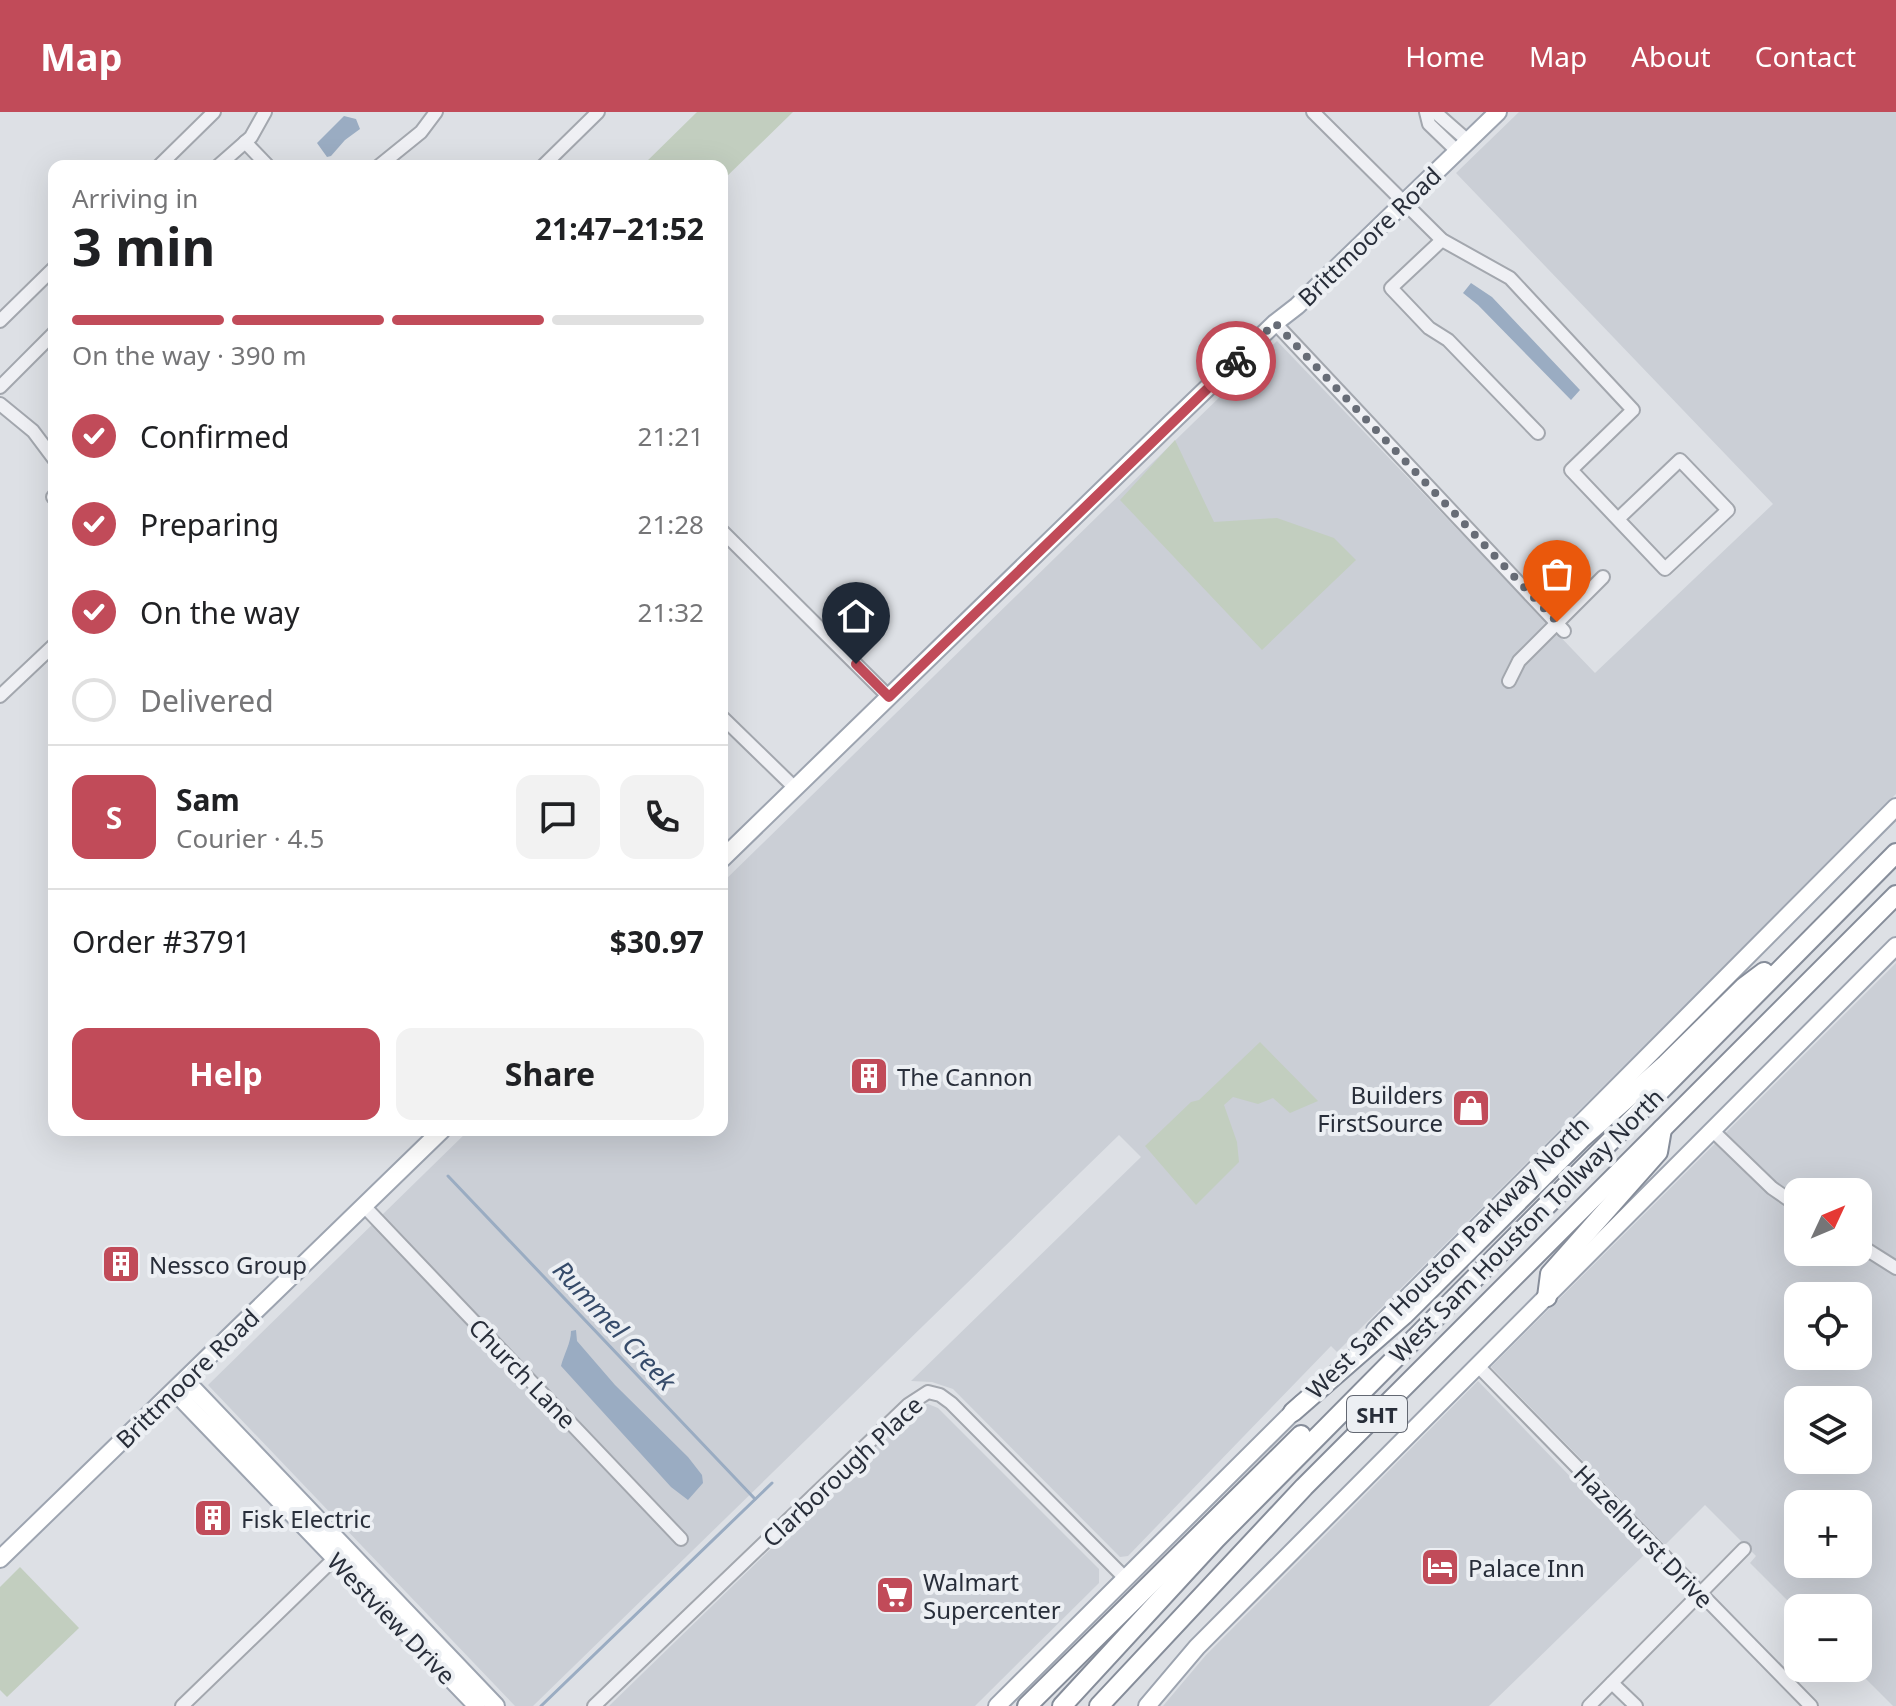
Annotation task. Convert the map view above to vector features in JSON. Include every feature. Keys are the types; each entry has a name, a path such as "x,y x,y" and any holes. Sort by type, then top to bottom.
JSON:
{"highway":[{"name":"West Sam Houston Tollway North","path":"1062,1706 1216,1539 1896,853"},
{"name":"West Sam Houston Tollway North","path":"1099,1706 1297,1493 1896,895"},
{"path":"1293,1412 1404,1315 1581,1139 1666,1064 1744,987 1817,932"},
{"path":"1547,1297 1550,1274 1658,1152 1662,1129"},
{"path":"1027,1706 1335,1402 1366,1386"}],"main road":[{"name":"Brittmoore Road","path":"728,853 1275,323 1297,306 1498,112"},
{"name":"West Sam Houston Parkway North","path":"997,1706 1896,807"},
{"path":"1147,1706 1197,1647 1896,946"},
{"name":"Brittmoore Road","path":"0,1559 436,1136"},
{"name":"Westview Drive","path":"179,1385 340,1553 496,1706"},
{"name":"Westview Drive","path":"340,1553 477,1706"}],"street":[{"path":"165,160 214,112"},
{"path":"225,160 245,142 265,112"},
{"path":"386,160 421,132 436,112"},
{"path":"549,160 598,112"},
{"path":"1313,112 1442,240 1510,278 1633,410 1571,470 1665,569 1728,510 1680,460 1618,519"},
{"path":"1426,112 1429,124 1462,146"},
{"path":"1435,112 1462,146"},
{"path":"245,142 262,160"},
{"path":"1442,240 1391,288 1429,328 1448,340 1538,433"},
{"path":"0,321 48,274"},
{"path":"1275,323 1560,627"},
{"path":"0,387 48,339"},
{"path":"0,404 33,431 48,451"},
{"path":"728,537 889,697"},
{"path":"1509,681 1519,661 1560,627 1603,577"},
{"path":"0,696 48,651"},
{"path":"728,723 795,788"},
{"path":"1713,1131 1784,1196"},
{"name":"Church Lane","path":"364,1206 681,1539"},
{"path":"1872,1253 1896,1268"},
{"name":"Hazelhurst Drive","path":"1478,1366 1811,1706"},
{"name":"Clarborough Place","path":"594,1706 917,1397 928,1392 940,1395 951,1403 1126,1579"},
{"path":"1589,1706 1744,1549"},
{"path":"182,1706 340,1553"},
{"path":"1612,1683 1636,1706"}],"shaded area":[{"path":"1519,112 1896,112 1896,794 1337,1352 1331,1346 1128,1556 1120,1557 953,1389 932,1382 911,1381 1141,1157 1119,1135 533,1706 515,1706 208,1385 463,1136 728,1136 728,877 1277,341 1595,673 1773,504 1456,173"},
{"path":"1896,963 1896,1706 1869,1682 1872,1682 1872,1594 1784,1594 1784,1597 1750,1563 1756,1556 1705,1505 1665,1545 1491,1367"},
{"path":"1478,1381 1645,1554 1489,1706 1163,1706 1206,1655"},
{"path":"919,1405 938,1408 1099,1569 1099,1583 975,1706 609,1706"}],"green space":[{"path":"697,112 793,112 728,175 728,160 648,160"},
{"path":"1175,440 1214,522 1277,518 1334,538 1356,560 1262,650 1120,500"},
{"path":"1260,1042 1318,1101 1290,1113 1273,1098 1258,1104 1233,1097 1224,1105 1237,1142 1239,1162 1196,1205 1145,1146"},
{"path":"20,1567 79,1628 7,1697 0,1690 0,1587"}],"water":[{"path":"344,116 356,119 360,129 327,157 317,143"},
{"path":"1471,283 1492,297 1580,390 1571,400 1463,293"},
{"path":"576,1330 577,1341 615,1385 688,1457 702,1475 703,1483 688,1500 671,1487 561,1366 571,1331"}],"waterway":[{"name":"Rummel Creek","path":"448,1176 755,1499"},
{"path":"541,1706 772,1483"}],"way so far":[{"path":"1236,361 1275,323 1557,622"}],"place":[{"name":"The Cannon","path":"869,1076"},
{"name":"Builders FirstSource","path":"1471,1108"},
{"name":"Nessco Group","path":"121,1264"},
{"name":"Fisk Electric","path":"213,1518"},
{"name":"Palace Inn","path":"1440,1567"},
{"name":"Walmart Supercenter","path":"895,1595"}],"route":[{"path":"856,664 889,697 1236,361"}]}
